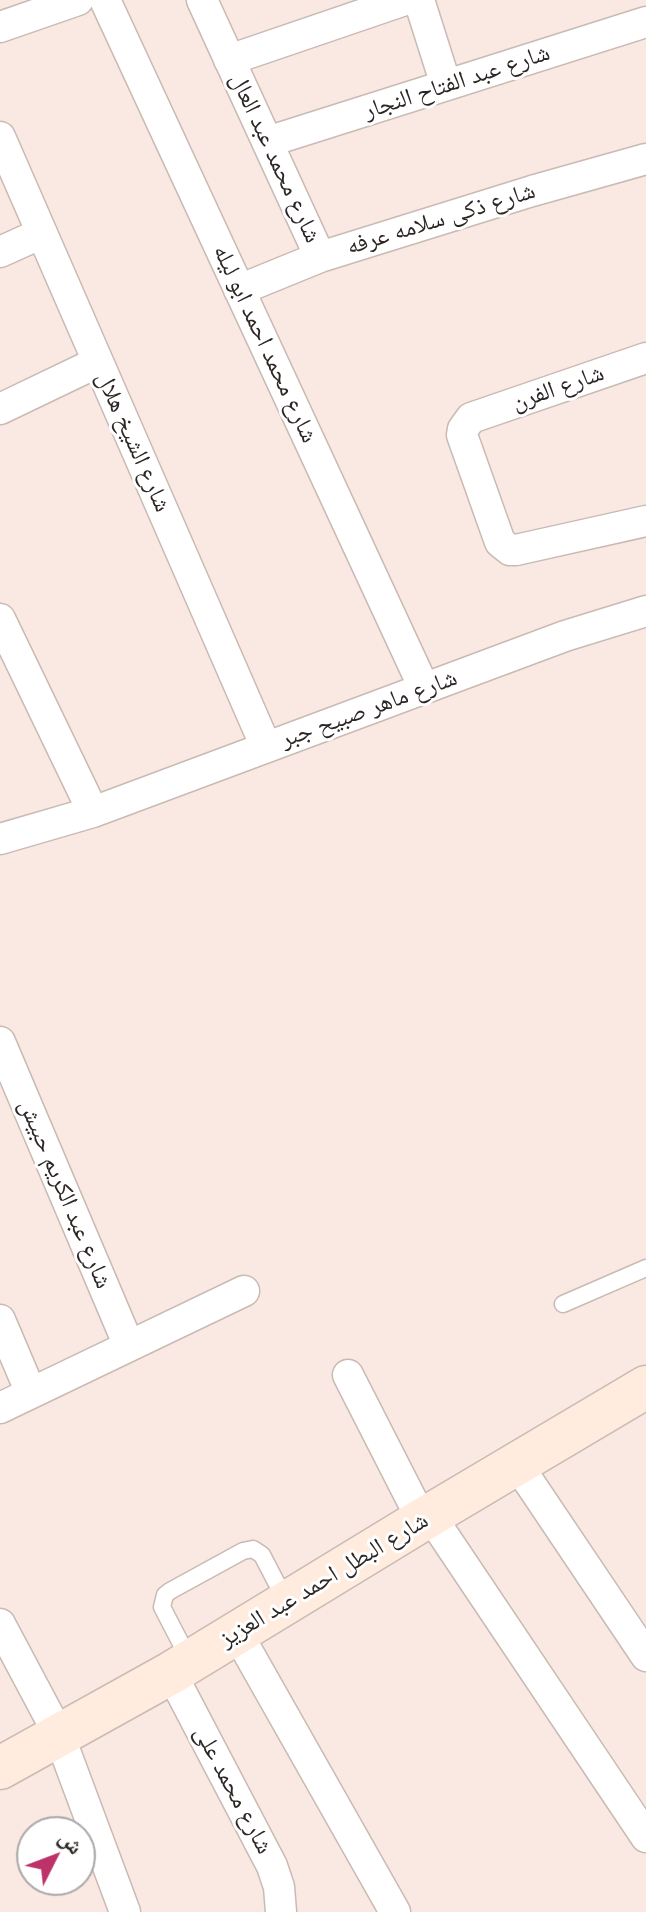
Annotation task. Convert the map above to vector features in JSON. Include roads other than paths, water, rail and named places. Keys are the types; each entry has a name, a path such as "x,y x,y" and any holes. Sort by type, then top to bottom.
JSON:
{"main road":[{"name":"شارع البطل احمد عبد العزيز","path":"0,1768 181,1667 646,1387"}],"street":[{"path":"0,27 78,0"},
{"name":"شارع محمد احمد ابو ليله","path":"105,0 424,688"},
{"name":"شارع محمد عبد العال","path":"202,0 320,257"},
{"name":"شارع محمد عبد العال","path":"229,60 405,0"},
{"path":"419,0 446,85"},
{"name":"شارع عبد الفتاح النجار","path":"267,142 646,22"},
{"name":"شارع الشيخ هلال","path":"0,137 266,747"},
{"name":"شارع ذكى سلامه عرفه","path":"239,290 320,257 646,159"},
{"path":"0,252 42,233"},
{"name":"شارع الفرن","path":"646,358 471,418 462,435 504,547 516,550 646,521"},
{"path":"0,409 98,362"},
{"name":"شارع ماهر صبيح جبر","path":"0,839 93,812 565,636 646,611"},
{"path":"4,636 93,812"},
{"name":"شارع عبد الكريم حبيش","path":"0,1042 129,1346"},
{"path":"0,1408 244,1291"},
{"path":"0,1320 31,1393"},
{"path":"348,1375 426,1518 646,1837"},
{"path":"517,1464 646,1656"},
{"path":"0,1624 59,1735 125,1912"},
{"path":"237,1633 395,1912"},
{"name":"شارع محمد على","path":"181,1667 272,1866 279,1887 280,1911"}],"lane":[{"path":"563,1304 646,1268"},
{"path":"181,1667 162,1607 165,1595 170,1591 243,1551 253,1549 262,1555 287,1602"}]}
